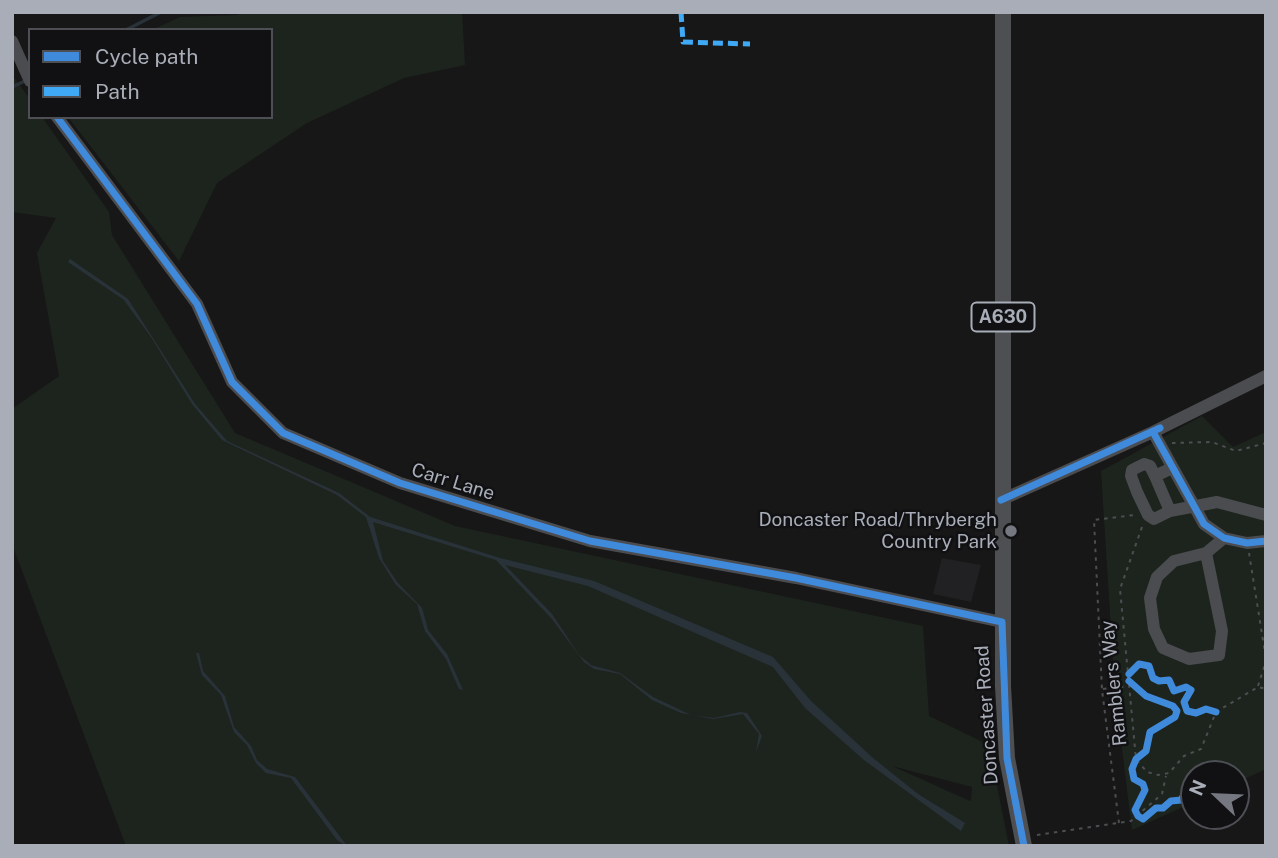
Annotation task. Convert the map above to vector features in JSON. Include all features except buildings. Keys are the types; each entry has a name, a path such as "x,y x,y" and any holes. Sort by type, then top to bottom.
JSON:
{"main road":[{"name":"A630","path":"1002,622 1003,12"},
{"name":"Doncaster Road","path":"1002,622 1007,758 1023,841"}],"street":[{"path":"12,41 28,77"},
{"name":"Carr Lane","path":"58,119 197,304 232,382 283,433 400,483 590,541 796,578 1002,622"},
{"path":"1001,500 1153,432 1266,376"},
{"path":"1153,432 1204,524 1224,538 1247,543 1266,541"},
{"path":"1170,511 1150,466 1144,464 1132,470 1130,476 1148,515 1154,519 1192,505 1217,502 1266,515"},
{"path":"1155,477 1172,468"},
{"path":"1206,554 1222,631 1219,655 1189,659 1163,648 1154,629 1150,598 1157,577 1174,562 1206,554 1224,538"}],"path":[{"path":"1161,449 1173,442 1212,442 1236,452 1266,443"},
{"path":"1119,823 1102,690 1094,520 1148,515"},
{"path":"1023,841 1119,823 1138,816 1162,794 1166,774 1184,756 1202,749 1216,712 1263,687 1266,660 1247,543"},
{"path":"1102,690 1131,682 1139,664"},
{"path":"1206,709 1216,712"},
{"path":"1132,769 1136,759 1146,751"},
{"path":"1140,799 1135,810 1143,819 1156,808 1163,808"}],"shaded area":[{"path":"239,12 462,12 465,65 404,78 307,123 217,183 179,261 70,119 273,119 273,28 156,28 180,17 238,15"},
{"path":"12,75 28,96 28,119 43,119 109,212 112,235 235,433 455,526 923,626 929,716 989,745 1009,846 126,846 12,544 12,409 59,376 37,253 56,218 12,212","holes":["892,766 972,787 970,801"]},
{"path":"70,259 128,299 195,404 227,441 339,493 370,517 500,558 594,581 773,657 811,701 873,758 918,794 965,823 961,831 864,760 805,708 773,667 588,586 505,565 552,614 579,655 591,665 620,673 653,697 691,715 681,713 652,700 620,674 594,669 584,662 552,619 496,560 373,522 383,561 397,582 422,608 428,630 447,654 463,690 459,689 446,659 425,631 417,604 396,585 379,558 366,517 337,495 222,440 192,404 151,337 124,300 68,262"},
{"path":"1202,416 1233,447 1266,432 1266,769 1250,776 1250,760 1180,760 1180,808 1132,830 1115,692 1101,471"},
{"path":"942,558 981,565 971,602 933,594"},
{"path":"196,653 199,653 203,671 225,696 234,727 251,746 257,760 267,769 295,777 347,846 337,840 291,778 266,773 256,763 247,745 234,732 221,695 202,675"},
{"path":"747,713 762,736 756,752 759,734 743,714 713,719 693,715 714,718"}],"waterway":[{"path":"130,28 161,12"},
{"path":"12,87 25,81"}],"marked path":[{"path":"681,12 683,42 750,44"}],"cycle path":[{"path":"58,119 197,304 232,382 283,433 400,483 590,541 796,578 1002,622 1007,758 1024,846"},
{"path":"1001,500 1160,428"},
{"path":"1153,432 1204,524 1224,538 1247,543 1266,541"},
{"name":"Ramblers Way","path":"1129,674 1139,664 1149,666 1153,678 1159,681 1169,680 1174,691 1186,687 1191,690 1184,702 1187,711 1196,713 1206,709 1216,712"},
{"name":"Ramblers Way","path":"1129,681 1146,696 1173,706 1177,711 1175,717 1150,732 1146,751 1136,759 1132,769 1134,779 1143,784 1145,790 1135,810 1143,819 1156,808 1163,808 1171,801 1180,800"}],"place":[{"name":"Doncaster Road/Thrybergh Country Park","path":"1011,531"}]}
